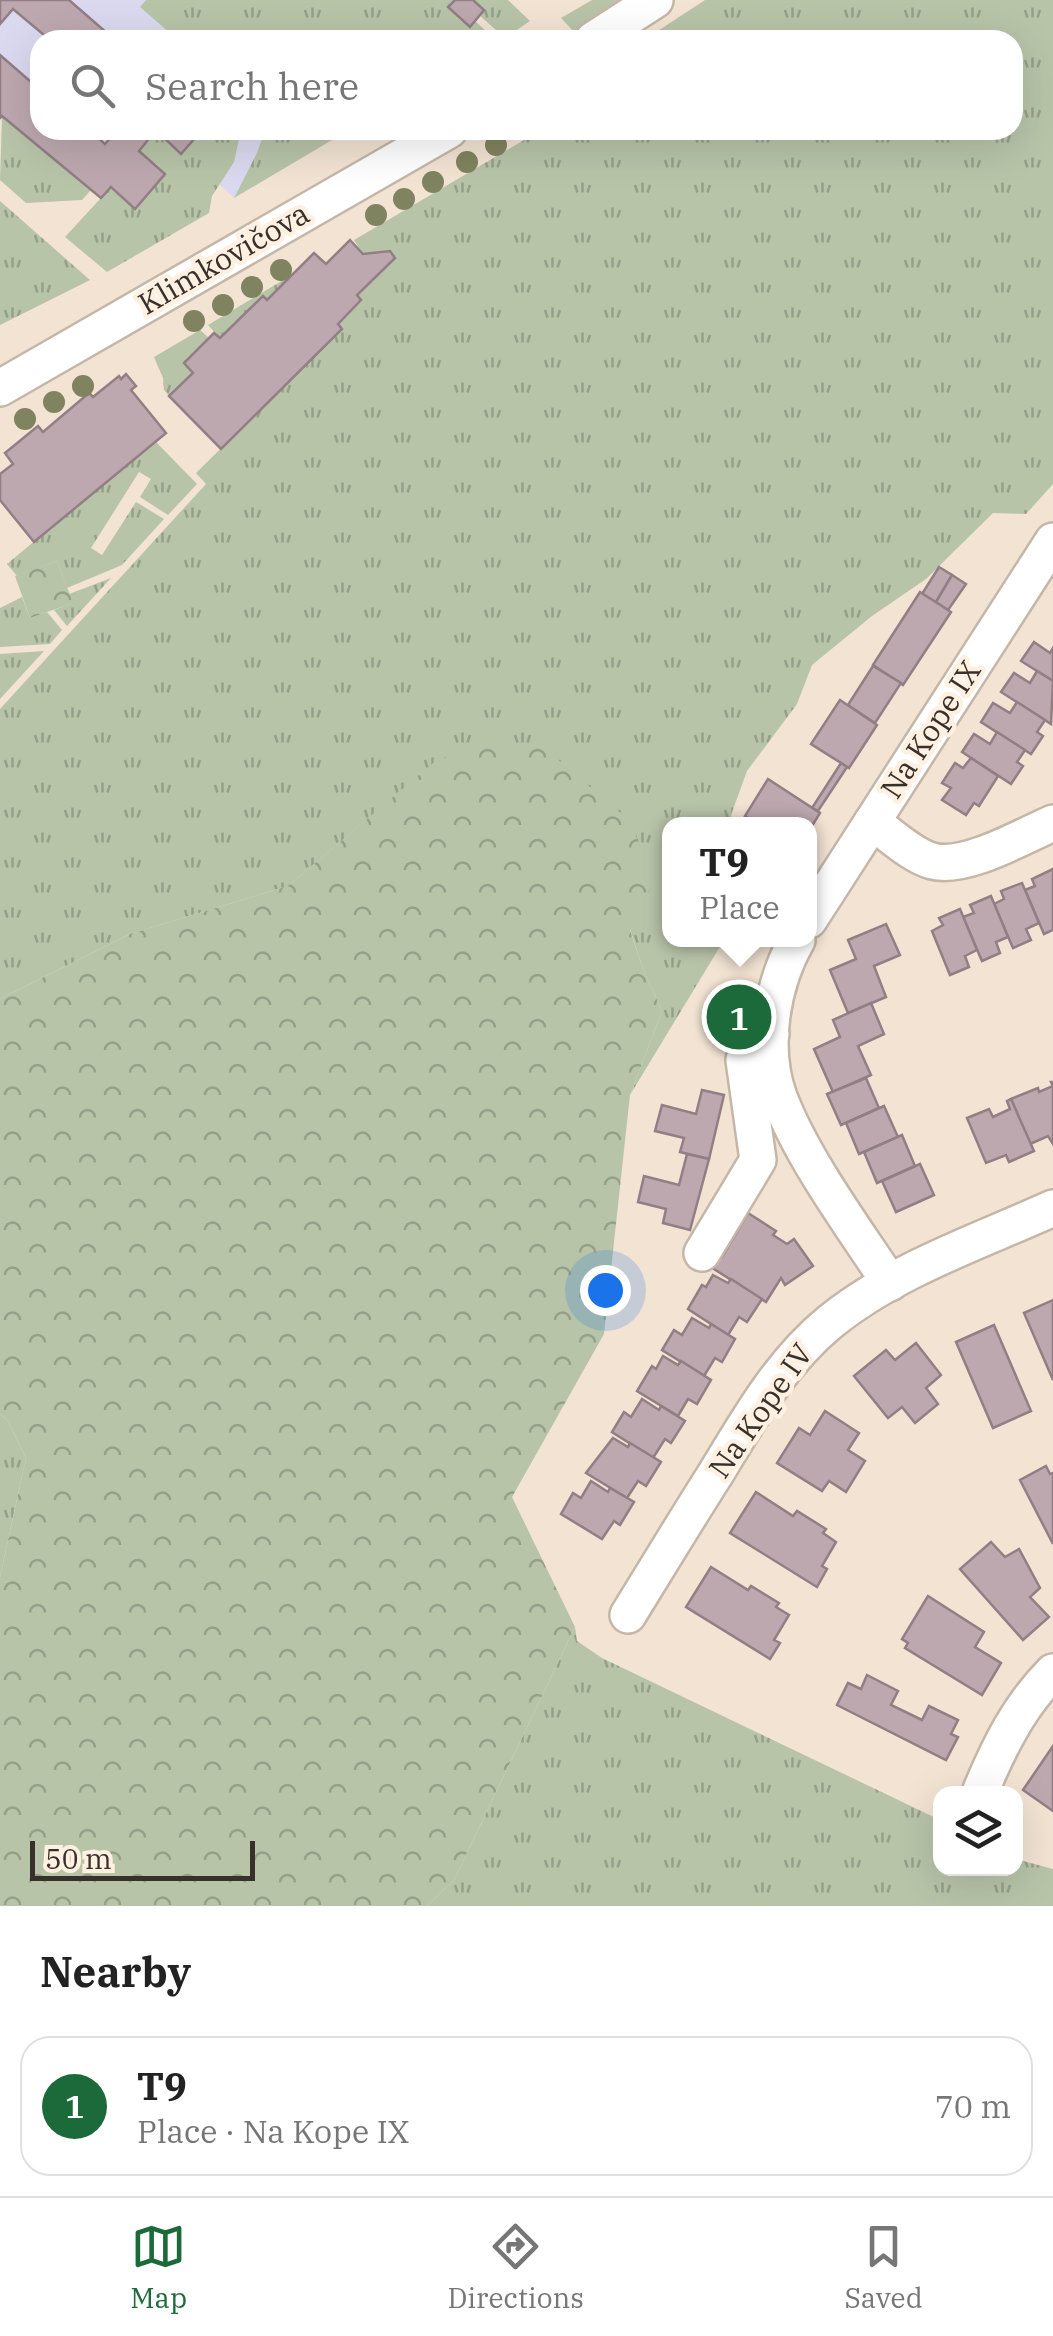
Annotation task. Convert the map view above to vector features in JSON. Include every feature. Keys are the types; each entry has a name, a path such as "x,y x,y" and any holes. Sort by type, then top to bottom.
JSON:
{"street":[{"path":"608,30 655,0"},
{"name":"Klimkovičova","path":"0,388 432,140"},
{"name":"Na Kope IX","path":"817,908 1053,541"},
{"path":"872,822 925,858 943,862 986,852 1053,823"},
{"path":"794,947 779,976 771,1034 778,1094 789,1120 890,1283"},
{"path":"702,1252 758,1160 744,1060 771,1034"},
{"name":"Na Kope IV","path":"628,1616 789,1363 829,1323 890,1283 1053,1208"},
{"path":"982,1786 1023,1708 1053,1672"}],"shaded area":[{"path":"0,0 316,0 326,30 30,30 30,139 3,116 0,118"},
{"path":"32,140 294,140 234,198 218,183 165,174 135,209 101,198"}],"green space":[{"path":"146,0 455,0 449,8 469,26 475,21 485,30 166,30 140,7"},
{"path":"473,0 508,0 530,21 517,30 496,30 479,15 484,9"},
{"path":"592,0 627,0 582,30 572,30 561,18"},
{"path":"705,0 1053,0 1053,484 1026,514 993,513 926,579 812,665 797,704 747,771 731,817 662,817 662,947 720,947 630,1095 662,1011 630,929 439,759 288,886 130,934 0,999 0,709 206,484 196,473 342,329 338,324 361,300 357,295 395,258 390,251 363,254 354,240 524,140 1023,140 1023,30 659,30"},
{"path":"2,116 91,190 82,200 26,203 0,180"},
{"path":"148,140 166,140 181,154 193,140 239,140 234,162 212,196 209,213 107,272 65,237 111,187 135,208 164,174 139,151"},
{"path":"262,140 332,140 234,198"},
{"path":"0,201 90,280 0,325"},
{"path":"290,276 267,300 262,296 220,338 208,325"},
{"path":"200,330 209,338 184,363 193,373 169,396 154,357"},
{"path":"155,441 197,484 168,515 140,497 151,479 139,472 91,548 102,555 136,502 164,519 122,565 67,588 57,561 17,576 7,564"},
{"path":"57,561 73,603 30,618 15,576"},
{"path":"111,578 67,626 54,610 72,603 69,594"},
{"path":"22,597 30,618 47,612 62,630 50,644 0,647 0,608"},
{"path":"44,651 0,699 0,654"},
{"path":"504,742 541,745 631,822 653,883 630,930 662,1011 630,1095 604,1334 512,1497 575,1627 454,1880 427,1906 0,1906 0,1577 26,1458 8,1421 0,1414 0,999 130,934 288,886 438,759"},
{"path":"0,1414 8,1421 26,1458 0,1577"},
{"path":"575,1627 577,1641 602,1658 933,1817 933,1876 1023,1876 1023,1861 1053,1869 1053,1906 427,1906 454,1880"}],"building":[{"path":"0,0 69,0 104,30 38,30 13,9 0,24"},
{"path":"455,0 473,0 484,10 470,27 448,7"},
{"path":"0,55 30,81 30,139 0,118"},
{"path":"31,140 100,140 105,144 108,140 148,140 139,151 165,174 135,209 111,187 101,198"},
{"path":"166,140 193,140 181,154"},
{"path":"350,240 363,254 390,251 395,258 357,295 361,300 338,324 342,329 221,449 169,396 193,373 184,363 214,333 220,338 263,296 267,300 314,253 326,264"},
{"path":"126,374 136,386 131,390 166,433 34,542 0,500 0,474 13,464 5,453 38,426 43,432 89,393 93,397"},
{"path":"939,567 952,575 936,602 922,594"},
{"path":"952,575 966,584 948,610 936,602"},
{"path":"920,592 951,612 903,685 873,665"},
{"path":"1034,642 1050,653 1053,648 1053,681 1021,661"},
{"path":"873,666 901,683 875,723 848,705"},
{"path":"1037,671 1053,681 1051,724 1001,692 1014,673 1030,683"},
{"path":"840,700 877,725 849,768 811,744"},
{"path":"1017,702 1045,720 1037,732 1043,736 1031,754 981,722 993,703 1010,713"},
{"path":"997,732 1025,750 1017,762 1023,766 1011,784 962,752 974,734 990,744"},
{"path":"971,758 998,776 979,806 974,803 966,815 942,800 951,788 942,783 955,763 963,768"},
{"path":"841,763 847,767 818,811 812,808"},
{"path":"768,779 820,813 817,818 745,816"},
{"path":"1053,869 1053,930 1044,934 1025,890 1035,886 1032,879"},
{"path":"1022,883 1039,923 1026,929 1031,940 1013,948 994,904 1004,899 1001,891"},
{"path":"991,896 1008,937 996,942 1000,953 982,961 963,917 974,913 970,905"},
{"path":"960,909 977,950 965,956 969,967 950,975 932,931 943,925 939,918"},
{"path":"886,924 900,955 874,966 886,997 848,1013 830,970 856,959 848,940"},
{"path":"871,1003 884,1034 858,1046 871,1075 833,1092 814,1049 840,1037 833,1020"},
{"path":"734,1007 746,1008 744,1026 732,1025"},
{"path":"866,1078 879,1108 841,1125 827,1094"},
{"path":"1053,1086 1053,1144 1048,1136 1030,1144 1011,1099"},
{"path":"702,1090 724,1095 709,1159 680,1152 684,1138 655,1131 662,1105 696,1114"},
{"path":"1011,1099 1034,1151 1009,1162 1006,1155 986,1163 967,1118 989,1109 993,1117 1010,1109 1007,1101"},
{"path":"884,1106 898,1137 859,1154 846,1123"},
{"path":"902,1135 915,1166 877,1183 864,1152"},
{"path":"687,1154 709,1159 690,1230 663,1223 666,1209 638,1202 644,1176 679,1185"},
{"path":"920,1164 934,1195 896,1212 882,1181"},
{"path":"748,1213 776,1231 773,1235 787,1244 794,1239 813,1266 785,1285 781,1278 766,1302 706,1264 714,1252 722,1257"},
{"path":"713,1275 728,1283 731,1279 762,1299 747,1322 739,1317 728,1335 688,1309"},
{"path":"1053,1300 1053,1380 1024,1313"},
{"path":"692,1318 735,1339 722,1362 715,1358 704,1376 662,1350 674,1330 682,1335"},
{"path":"994,1325 1031,1411 993,1428 956,1342"},
{"path":"916,1343 941,1375 926,1388 938,1404 915,1423 902,1407 888,1418 854,1376 886,1350 895,1360"},
{"path":"663,1356 678,1365 681,1361 711,1380 697,1404 688,1399 678,1416 637,1391"},
{"path":"642,1399 685,1421 671,1443 665,1439 653,1458 612,1432 624,1412 631,1417"},
{"path":"825,1411 859,1433 848,1450 865,1461 846,1492 829,1481 822,1491 777,1463 799,1428 810,1435"},
{"path":"613,1438 628,1447 630,1443 661,1462 646,1486 638,1481 627,1498 586,1473"},
{"path":"1046,1466 1053,1473 1053,1544 1020,1480"},
{"path":"591,1481 634,1502 620,1525 614,1521 602,1539 561,1514 573,1493 581,1498"},
{"path":"756,1492 793,1516 797,1511 826,1529 823,1533 836,1542 822,1566 827,1569 817,1587 730,1533"},
{"path":"991,1542 1005,1557 1019,1549 1040,1588 1030,1597 1049,1617 1023,1640 960,1569"},
{"path":"711,1567 748,1590 751,1586 779,1603 776,1607 789,1615 774,1640 780,1643 770,1659 686,1607"},
{"path":"928,1596 984,1632 975,1647 1001,1663 982,1695 905,1648 908,1643 902,1639"},
{"path":"867,1675 898,1691 891,1705 922,1720 929,1706 958,1720 951,1734 958,1737 946,1760 837,1705 848,1683 861,1689"},
{"path":"1053,1746 1053,1811 1023,1790"}],"place":[{"name":"T9","path":"739,1017"}]}
